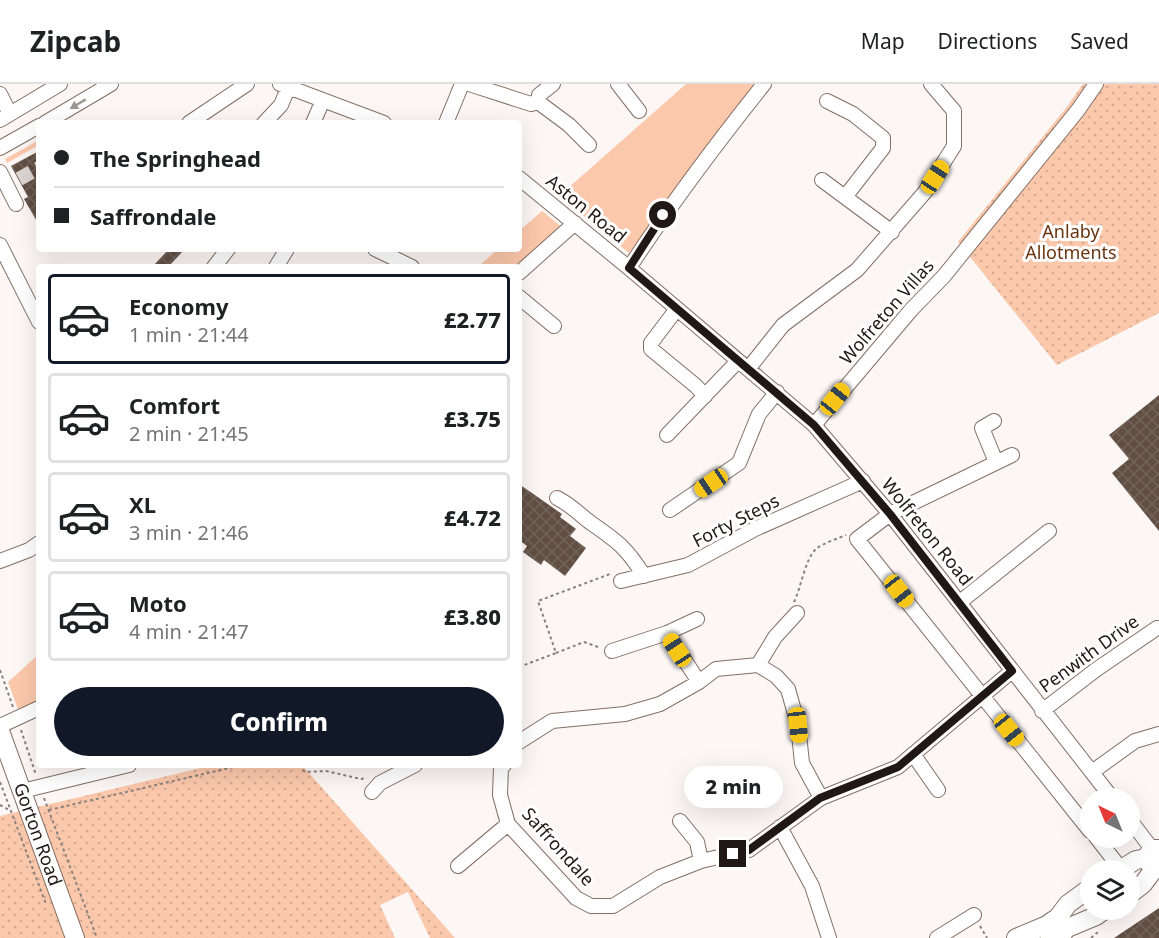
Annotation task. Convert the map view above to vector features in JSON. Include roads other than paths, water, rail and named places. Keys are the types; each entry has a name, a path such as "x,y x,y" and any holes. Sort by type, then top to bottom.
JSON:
{"main road":[{"name":"Gorton Road","path":"0,731 31,789 75,938"},
{"path":"1136,860 1156,855"},
{"path":"1140,886 1156,855"},
{"path":"1056,932 1068,904 1080,895"},
{"path":"1016,938 1056,932 1086,920"}],"street":[{"path":"4,118 60,84"},
{"path":"52,120 111,84"},
{"path":"193,120 247,84"},
{"path":"447,120 462,84"},
{"path":"469,84 531,104 538,102"},
{"path":"538,102 539,95 553,84"},
{"path":"629,268 663,215 698,167 764,84"},
{"path":"674,434 705,396 743,365 783,325 857,270 925,192 954,146 954,111 931,84"},
{"name":"Wolfreton Villas","path":"814,425 911,310 944,276 1078,110 1096,84"},
{"path":"620,85 639,111"},
{"path":"267,120 281,105 284,86 376,120"},
{"path":"0,94 4,118 14,140"},
{"path":"315,120 322,100"},
{"path":"827,101 853,114 883,138 883,148 845,197"},
{"path":"538,102 569,125 589,145"},
{"path":"0,148 36,129"},
{"path":"0,172 13,182 16,204"},
{"path":"822,179 892,232"},
{"name":"Aston Road","path":"522,180 629,268"},
{"path":"522,270 575,224"},
{"path":"0,245 36,316"},
{"path":"216,264 226,252"},
{"path":"385,252 407,259"},
{"name":"Wolfreton Road","path":"629,268 814,425 890,514 1104,788"},
{"path":"522,299 554,326"},
{"path":"676,310 651,343 651,349 694,384 705,396"},
{"path":"670,510 739,463 759,414 777,392"},
{"path":"994,421 982,428 996,462"},
{"path":"1012,455 890,514 857,539 1080,818"},
{"name":"Forty Steps","path":"623,580 688,566 755,529 863,481"},
{"path":"557,498 570,504 590,522 617,540 633,558 644,576"},
{"path":"960,602 1049,531"},
{"path":"0,561 36,545"},
{"path":"758,665 775,637 799,611"},
{"path":"612,651 667,633 697,619"},
{"name":"Penwith Drive","path":"1042,711 1097,669 1157,628"},
{"path":"667,633 699,682"},
{"path":"522,740 552,721 625,714 660,704 699,682 716,669 758,665 776,676 788,689 798,725 802,763 820,798"},
{"name":"Saffrondale","path":"498,768 500,795 508,824 576,898 591,906 613,906 660,877 701,861 749,850 820,798 898,767 1012,671"},
{"path":"0,726 36,709"},
{"path":"1092,772 1136,741 1159,734"},
{"path":"913,754 938,790"},
{"path":"31,789 117,768"},
{"path":"375,781 408,768"},
{"path":"680,821 697,842 701,861"},
{"path":"455,867 508,824"},
{"path":"780,827 812,886 829,938"},
{"path":"1140,833 1156,855"},
{"path":"1104,848 1113,860"},
{"path":"937,938 974,915"}],"tunnel":[{"path":"19,179 36,170"}],"park label":[{"name":"Anlaby Allotments","path":"1071,242"}]}
